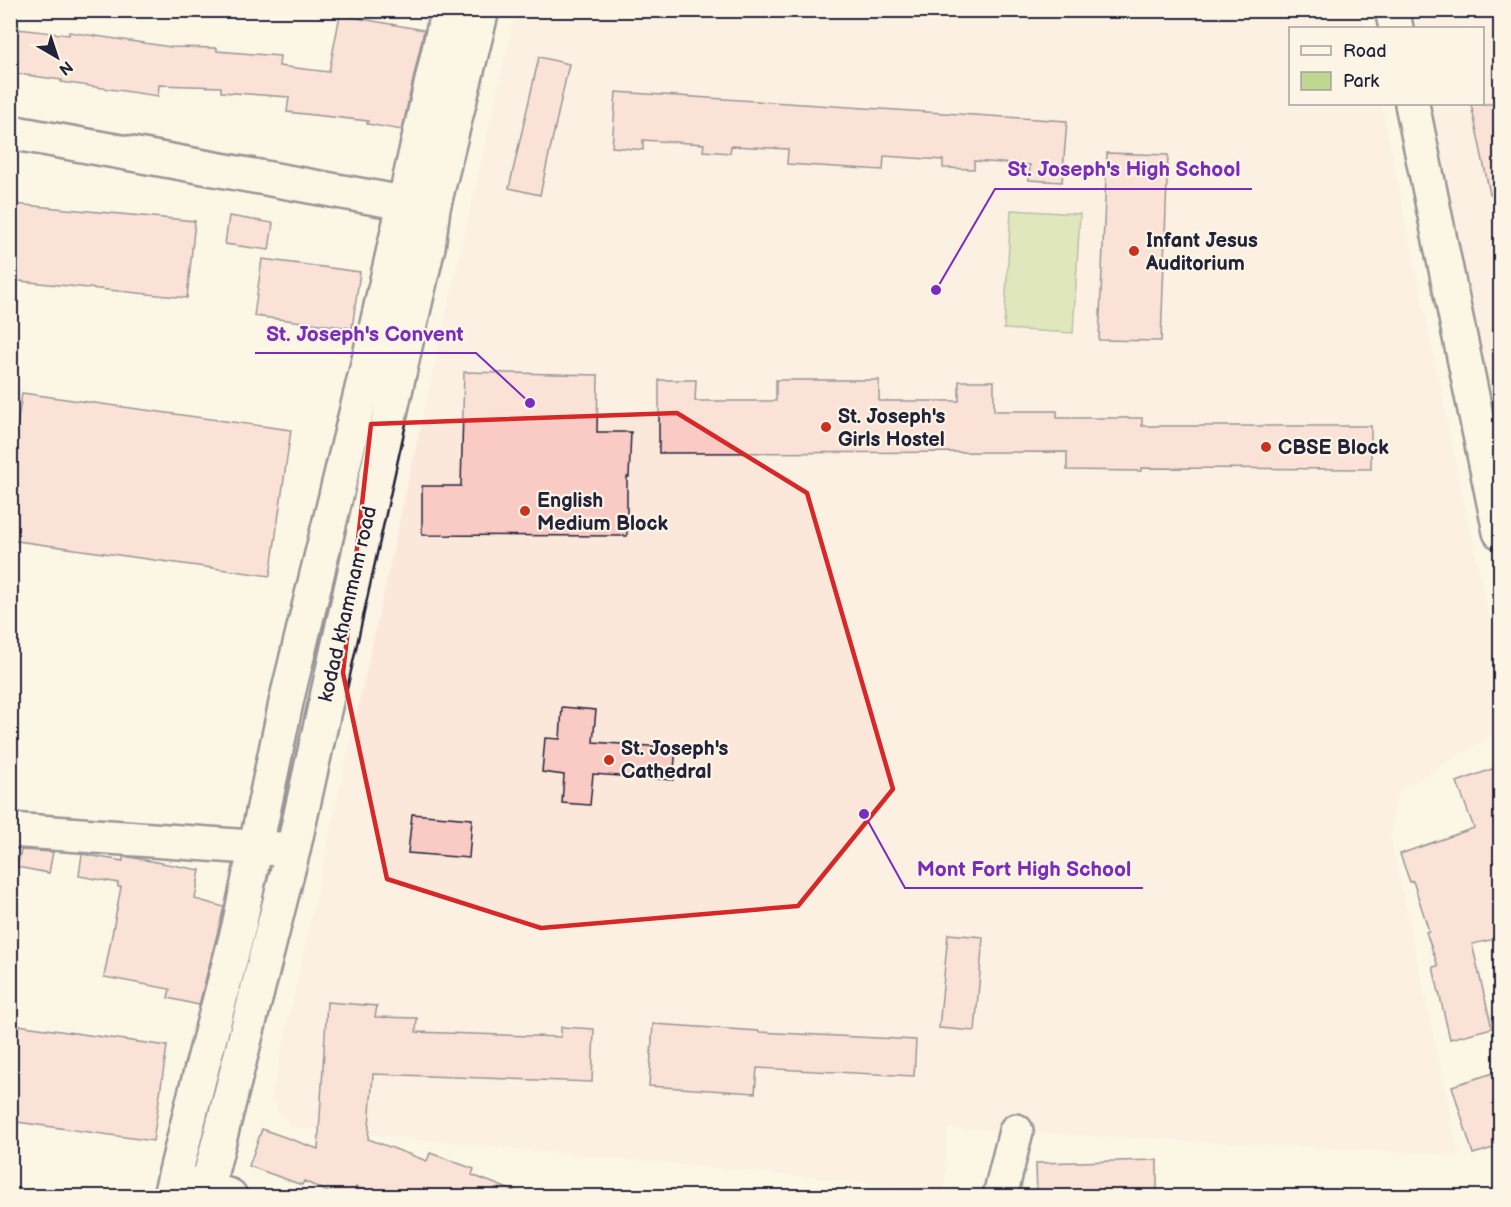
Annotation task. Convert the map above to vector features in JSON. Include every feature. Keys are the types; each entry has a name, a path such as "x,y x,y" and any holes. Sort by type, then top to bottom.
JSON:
{"main road":[{"name":"kodad khammam road","path":"214,1194 428,247 418,205 448,10"},
{"name":"kodad khammam road","path":"172,1188 238,926 287,698 368,364 482,10"},
{"path":"1392,10 1396,27"},
{"path":"1412,105 1500,532"},
{"path":"10,132 418,205"},
{"path":"10,830 293,850"},
{"path":"1000,1197 1016,1131"},
{"path":"172,1188 214,1194"}],"highlighted area":[{"path":"677,413 807,493 893,789 798,906 541,928 387,879 343,673 371,424"}],"shaded area":[{"path":"516,11 1362,11 1366,27 1289,27 1289,105 1381,105 1500,665 1500,729 1397,792 1390,837 1459,1155 947,1128 944,1190 291,1127 271,1101 409,477"},
{"path":"1404,11 1500,11 1500,452 1424,105 1484,105 1484,27 1408,27"}],"green space":[{"path":"1011,210 1080,214 1073,333 1004,329"}],"building":[{"path":"340,15 424,30 402,130 367,124 368,121 287,112 289,97 221,92 221,87 159,85 158,96 12,73 18,29 69,35 69,32 171,47 217,48 217,51 280,56 279,66 329,72"},
{"path":"539,57 569,64 540,195 509,188"},
{"path":"616,92 1067,121 1062,182 1029,180 1030,165 974,161 974,169 943,168 943,160 884,156 883,170 787,164 788,149 731,146 730,153 703,151 704,144 643,140 643,150 612,147"},
{"path":"1500,104 1500,193 1490,194 1471,105"},
{"name":"Infant Jesus Auditorium","path":"1107,153 1168,155 1161,341 1099,340"},
{"path":"13,204 195,221 187,298 10,280 10,231"},
{"path":"229,216 273,223 269,250 225,244"},
{"path":"262,259 360,272 352,328 254,316"},
{"path":"464,372 598,375 597,432 631,432 629,477 627,477 627,536 422,535 422,486 461,486"},
{"path":"659,380 696,380 695,401 776,401 776,380 879,380 879,401 959,401 959,381 994,381 994,411 1057,411 1057,418 1142,418 1142,426 1371,426 1371,469 1067,470 1067,452 659,453"},
{"path":"22,393 291,430 270,576 10,540 10,475"},
{"name":"St. Joseph's Cathedral","path":"562,707 596,710 593,742 676,748 673,780 593,774 590,805 562,803 564,775 542,772 545,738 560,739"},
{"path":"1500,766 1500,938 1472,944 1492,1028 1450,1039 1433,967 1438,966 1426,932 1429,931 1413,881 1410,882 1400,854 1474,828 1457,782"},
{"path":"412,814 472,819 469,858 408,853"},
{"path":"21,850 53,852 49,873 17,867"},
{"path":"82,854 123,861 123,857 129,857 200,870 195,899 224,907 199,1005 168,998 170,989 104,977 121,887 118,887 118,883 79,876"},
{"path":"948,934 983,937 975,1031 939,1028"},
{"path":"327,1002 377,1006 375,1017 417,1018 416,1032 561,1037 561,1027 594,1029 592,1082 373,1074 368,1139 427,1161 430,1153 474,1169 472,1175 524,1195 523,1197 382,1197 356,1187 352,1197 339,1197 304,1181 302,1185 249,1166 262,1129 318,1149"},
{"path":"10,1024 167,1046 153,1141 10,1121"},
{"path":"653,1024 916,1040 914,1076 757,1068 755,1093 649,1086"},
{"path":"1500,1071 1500,1146 1473,1154 1452,1086"},
{"path":"1157,1160 1157,1197 1037,1197 1036,1163"}],"place":[{"name":"Infant Jesus Auditorium","path":"1134,251"},
{"name":"St. Joseph's High School","path":"936,290"},
{"name":"St. Joseph's Convent","path":"530,403"},
{"name":"St. Joseph's Girls Hostel","path":"826,427"},
{"name":"CBSE Block","path":"1266,447"},
{"name":"English Medium Block","path":"525,511"},
{"name":"St. Joseph's Cathedral","path":"609,760"},
{"name":"Mont Fort High School","path":"864,814"}]}
